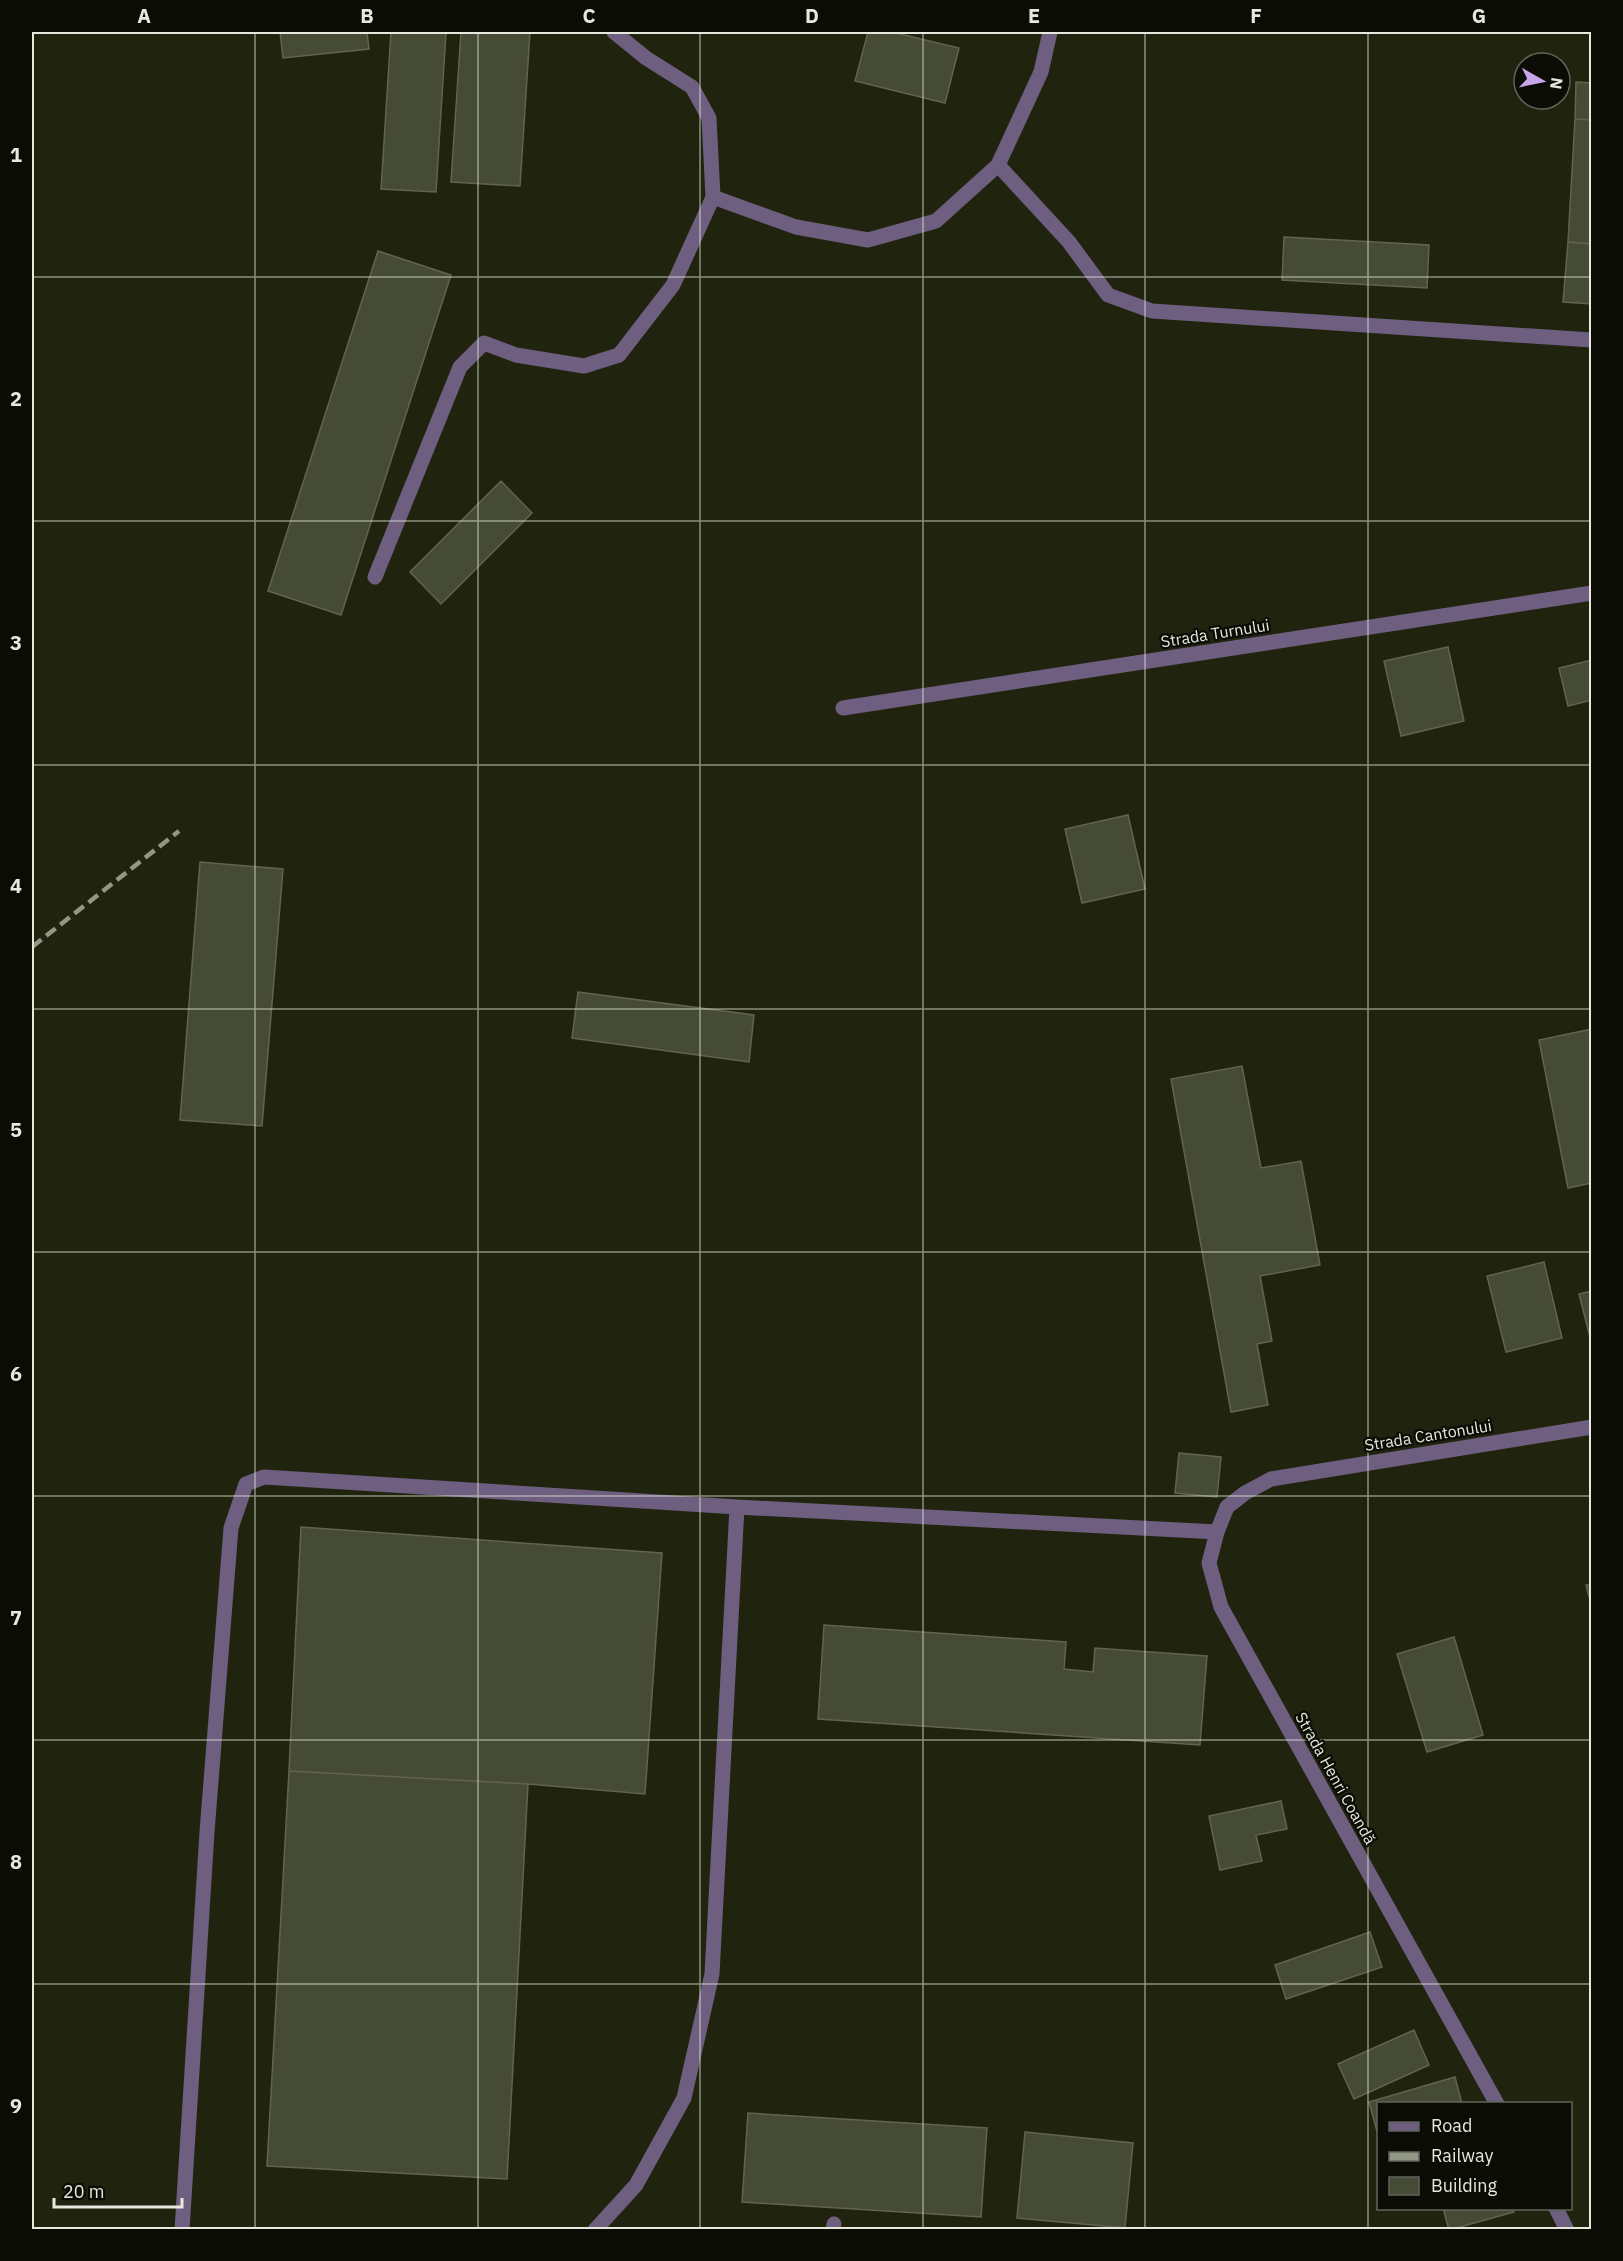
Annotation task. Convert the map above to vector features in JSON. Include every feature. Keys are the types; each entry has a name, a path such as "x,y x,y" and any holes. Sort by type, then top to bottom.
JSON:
{"street":[{"path":"375,577 460,367 484,343 516,355 585,366 619,355 673,285 713,197 709,118 692,87 646,58 614,32"},
{"path":"713,197 796,227 868,240 936,221 998,165 1041,72 1050,32"},
{"path":"998,165 1069,242 1108,295 1152,311 1592,340"},
{"name":"Strada Turnului","path":"843,708 1592,593"},
{"name":"Strada Cantonului","path":"1271,1479 1592,1427"},
{"path":"182,2229 207,1832 231,1528 246,1484 264,1477 737,1507 1217,1532"},
{"name":"Strada Henri Coandă","path":"1271,1479 1245,1493 1227,1507 1217,1532 1209,1563 1221,1607 1496,2102"},
{"path":"595,2229 636,2185 684,2098 712,1974 737,1507"},
{"path":"1557,2210 1567,2229"}],"building":[{"path":"280,32 367,32 369,49 283,58"},
{"path":"391,32 446,32 436,192 381,189"},
{"path":"461,32 530,32 520,186 451,182"},
{"path":"868,32 892,32 959,48 945,103 855,81"},
{"path":"1576,82 1592,83 1592,120 1575,119"},
{"path":"1575,119 1592,120 1592,244 1568,242"},
{"path":"1284,237 1429,245 1427,288 1282,280"},
{"path":"1568,242 1592,244 1592,304 1563,302"},
{"path":"378,251 451,275 341,615 268,591"},
{"path":"501,481 532,513 441,604 410,572"},
{"path":"1448,647 1464,721 1401,736 1384,661"},
{"path":"1592,660 1592,700 1568,706 1559,668"},
{"path":"1128,815 1145,889 1082,903 1065,829"},
{"path":"200,862 283,869 262,1126 180,1120"},
{"path":"578,992 754,1015 749,1062 572,1038"},
{"path":"1592,1029 1592,1183 1568,1188 1539,1040"},
{"path":"1242,1066 1261,1168 1301,1161 1320,1265 1260,1276 1272,1341 1257,1344 1268,1405 1231,1412 1171,1079"},
{"path":"1544,1262 1562,1338 1506,1352 1487,1276"},
{"path":"1592,1291 1592,1345 1579,1294"},
{"path":"1179,1453 1221,1457 1217,1497 1175,1493"},
{"path":"301,1527 662,1553 645,1794 528,1784 289,1771"},
{"path":"1592,1584 1592,1608 1586,1585"},
{"path":"824,1625 1066,1642 1064,1669 1093,1672 1095,1648 1207,1656 1200,1745 818,1719"},
{"path":"1454,1637 1483,1735 1427,1752 1397,1654"},
{"path":"289,1771 528,1784 507,2179 267,2166"},
{"path":"1281,1801 1287,1829 1256,1835 1262,1861 1220,1870 1209,1816"},
{"path":"1370,1932 1382,1967 1286,1999 1275,1965"},
{"path":"1414,2030 1429,2065 1354,2099 1338,2064"},
{"path":"1455,2077 1461,2102 1377,2102 1377,2131 1369,2102"},
{"path":"748,2113 987,2128 981,2217 742,2202"},
{"path":"1025,2132 1133,2143 1125,2228 1017,2218"},
{"path":"1444,2210 1514,2210 1514,2212 1449,2230"}],"railway":[{"path":"32,947 179,831"}]}
